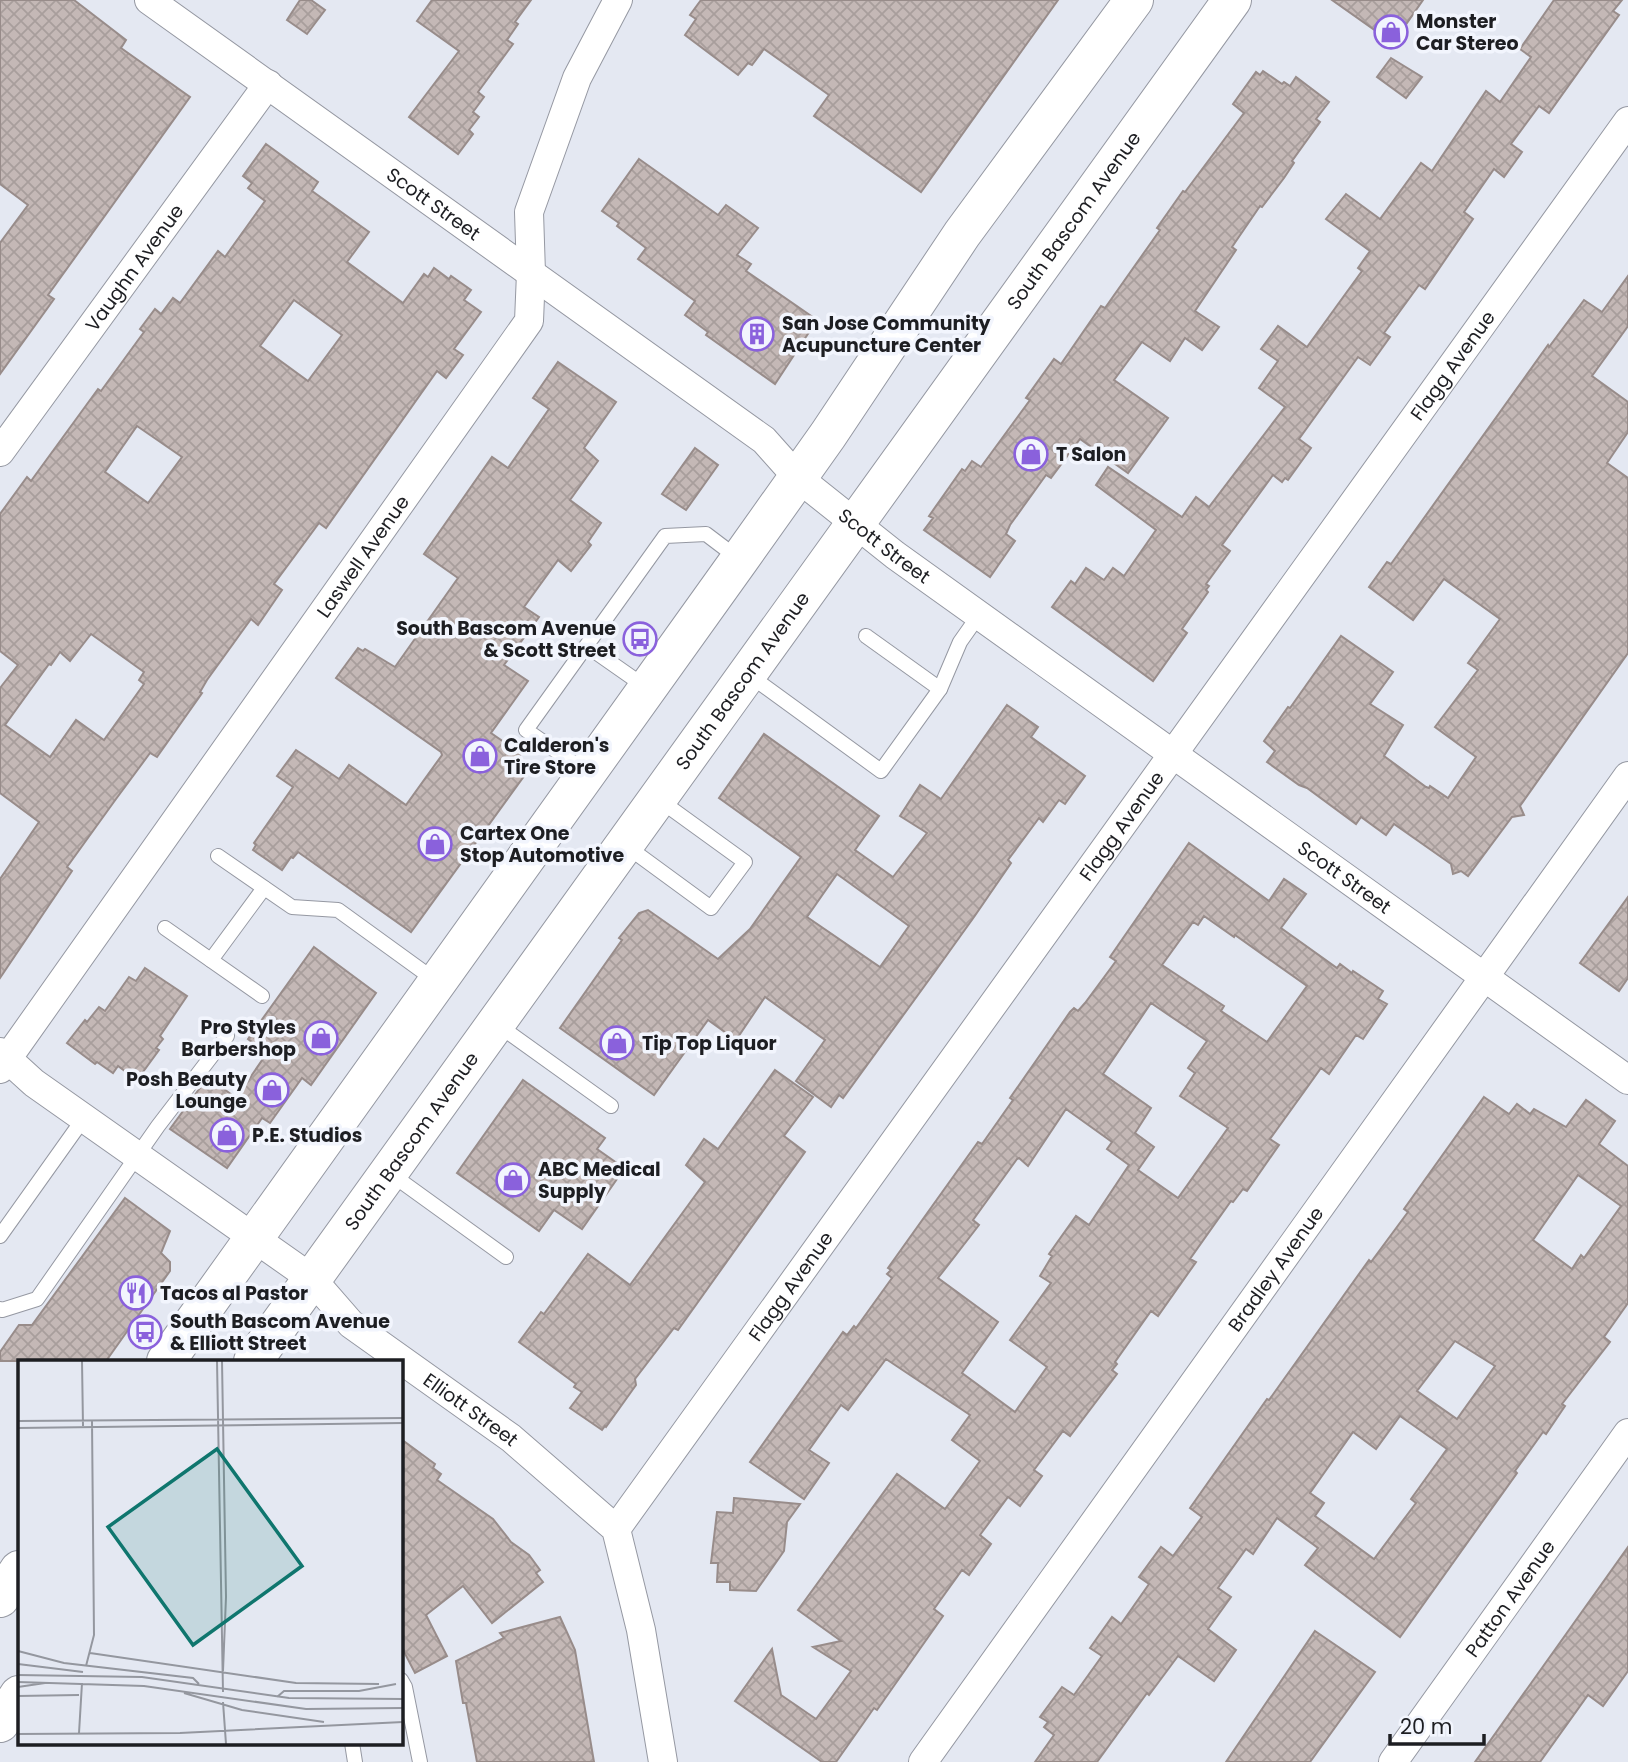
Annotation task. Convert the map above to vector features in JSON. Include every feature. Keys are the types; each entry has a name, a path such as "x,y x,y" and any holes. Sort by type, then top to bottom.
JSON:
{"main road":[{"path":"167,1360 740,559 962,234 1134,0"},
{"name":"South Bascom Avenue","path":"254,1360 1232,0"},
{"path":"0,1723 18,1696"}],"street":[{"name":"Scott Street","path":"149,0 764,440 797,477 895,555 1628,1080"},
{"name":"Laswell Avenue","path":"3,1060 529,321 529,212 577,78 618,0"},
{"name":"Vaughn Avenue","path":"0,452 268,84"},
{"name":"Flagg Avenue","path":"616,1529 1628,121"},
{"name":"Bradley Avenue","path":"923,1762 1628,776"},
{"name":"Elliott Street","path":"3,1060 312,1278 351,1325 401,1360"},
{"name":"Elliott Street","path":"402,1361 511,1438 616,1529"},
{"name":"Patton Avenue","path":"1393,1762 1628,1433"},
{"path":"616,1529 641,1630 663,1762"}],"lane":[{"path":"587,772 526,730 665,536 706,534 740,559"},
{"path":"747,675 881,771 940,689 960,642 979,615"},
{"path":"866,636 940,689"},
{"path":"587,646 648,689"},
{"path":"624,845 711,908 745,862 657,799"},
{"path":"218,856 292,908 338,910 437,982"},
{"path":"211,960 264,888"},
{"path":"165,928 262,996"},
{"path":"496,1023 611,1106"},
{"path":"0,1309 37,1299 198,1071 227,1036"},
{"path":"0,1236 84,1118"},
{"path":"389,1172 506,1257"},
{"path":"402,1686 420,1762"},
{"path":"352,1744 355,1762"}],"building":[{"path":"0,0 74,0 126,40 121,48 190,97 48,295 54,299 0,374 0,243 28,205 0,184"},
{"path":"300,0 311,0 325,10 307,34 287,20"},
{"path":"432,0 531,0 515,22 518,24 507,40 513,44 478,92 484,97 473,112 479,117 469,130 473,134 458,154 409,117 459,51 417,21"},
{"path":"701,0 1058,0 921,192 814,116 829,95 764,49 752,65 748,63 738,75 685,35 696,19 690,15"},
{"name":"Monster Car Stereo","path":"1332,0 1423,0 1393,43"},
{"path":"1554,0 1622,0 1613,11 1619,15 1549,113 1539,106 1511,144 1522,152 1504,177 1494,169 1464,212 1473,219 1425,289 1419,285 1384,333 1390,337 1370,365 1358,357 1299,439 1311,448 1288,480 1285,478 1282,482 1273,475 1222,545 1230,551 1206,584 1209,586 1206,590 1208,592 1182,629 1187,633 1153,681 1052,607 1071,581 1075,584 1086,568 1104,580 1113,568 1124,576 1156,530 1096,485 1108,467 1182,517 1196,497 1209,507 1285,407 1259,388 1278,361 1261,349 1278,326 1307,347 1362,271 1358,268 1370,251 1326,219 1346,194 1380,219 1421,163 1432,171 1486,91 1500,102 1531,57 1520,49"},
{"path":"1391,58 1422,77 1406,98 1377,77"},
{"path":"1263,71 1282,84 1284,82 1290,86 1296,77 1329,102 1316,119 1320,122 1292,161 1294,163 1232,247 1236,250 1195,311 1219,327 1202,350 1185,338 1170,361 1142,342 1114,380 1168,418 1128,473 1080,439 1051,478 1046,475 1010,525 1006,534 1015,541 990,577 924,530 933,518 929,516 962,469 965,471 972,461 981,467 1030,400 1026,398 1054,359 1061,364 1101,306 1105,308 1160,230 1157,228 1183,191 1185,192 1244,113 1233,104 1256,72 1260,75"},
{"path":"266,144 318,182 312,191 369,232 347,262 403,303 424,274 428,277 434,268 471,290 464,300 481,312 454,349 463,355 446,378 437,371 326,528 319,523 274,584 282,590 258,625 251,619 157,757 150,753 116,799 67,867 72,871 0,978 0,879 39,822 0,793 0,688 18,665 0,651 0,514 27,477 31,481 98,389 101,391 144,332 140,329 155,309 161,314 173,298 180,303 218,251 225,257 265,201 248,188 252,183 243,176","holes":["294,300 342,335 308,381 260,346","137,426 182,457 148,503 105,472","91,634 144,672 139,680 144,684 104,740 76,720 50,757 5,725 60,652 70,661"]},
{"path":"639,159 718,215 726,205 758,228 737,255 751,264 746,271 817,320 775,384 706,335 708,332 685,315 695,301 638,259 646,248 602,211"},
{"path":"1628,276 1628,326 1592,376 1628,402 1628,432 1607,463 1628,478 1628,653 1520,806 1524,815 1512,817 1468,876 1461,871 1453,874 1451,864 1394,824 1386,835 1361,817 1356,824 1299,785 1267,762 1275,751 1264,741 1341,636 1393,672 1370,704 1403,725 1384,756 1426,787 1430,786 1448,798 1476,757 1435,727 1478,670 1468,663 1500,619 1444,579 1413,620 1369,587 1387,562 1391,564 1548,345 1549,347 1584,300 1602,312"},
{"path":"558,362 616,402 584,448 598,461 570,500 601,523 588,542 591,545 571,571 558,560 524,607 539,617 504,665 528,681 491,733 521,754 518,758 530,768 411,932 298,852 282,870 253,850 256,845 254,843 293,787 277,776 296,750 339,779 349,765 406,805 442,755 336,678 358,648 363,651 365,649 395,667 458,578 424,554 492,457 508,468 549,409 533,398"},
{"path":"695,448 718,465 686,510 662,494"},
{"path":"1007,705 1038,727 1031,737 1085,776 1065,804 1059,800 1043,822 1039,818 1008,860 1011,863 931,977 843,1098 839,1095 831,1107 796,1081 825,1040 765,997 736,1040 708,1020 654,1095 560,1028 622,940 619,938 639,913 648,910 718,959 750,929 801,857 719,798 764,734 879,816 855,850 893,877 927,833 900,816 920,785 941,799","holes":["837,874 909,926 880,967 807,917"]},
{"path":"1189,843 1269,901 1284,879 1306,894 1281,928 1337,968 1340,964 1383,991 1378,999 1387,1004 1363,1039 1356,1035 1329,1074 1321,1068 1270,1139 1279,1145 1247,1191 1243,1189 1233,1202 1231,1201 1190,1259 1196,1262 1158,1316 1151,1311 1115,1362 1117,1364 1112,1370 1117,1374 1070,1436 1063,1431 1034,1470 1042,1476 1020,1506 1008,1497 980,1535 991,1544 969,1575 962,1570 934,1609 943,1616 877,1710 874,1708 836,1762 822,1762 735,1701 772,1649 781,1695 816,1719 851,1671 813,1647 841,1641 798,1610 897,1474 945,1509 980,1461 952,1440 970,1415 886,1359 848,1410 841,1405 809,1450 829,1463 804,1499 750,1462 843,1332 847,1335 854,1326 856,1328 892,1278 887,1274 891,1270 888,1268 978,1142 982,1144 1013,1100 1010,1098 1070,1012 1074,1008 1078,1011 1116,961 1110,957","holes":["1204,916 1307,986 1267,1042 1221,1011 1224,1006 1162,965 1193,922 1198,925","1151,1003 1207,1041 1188,1068 1195,1073 1180,1096 1228,1128 1178,1198 1138,1170 1154,1147 1135,1133 1151,1108 1103,1074","1066,1109 1112,1142 1107,1149 1129,1165 1089,1225 1076,1216 1049,1254 1052,1256 1040,1276 1051,1283 1010,1340 1047,1367 1015,1412 962,1373 998,1322 938,1278 979,1225 973,1220 1017,1159 1028,1166"]},
{"path":"1628,897 1628,978 1619,991 1580,963"},
{"path":"314,947 376,993 311,1085 302,1078 270,1123 262,1118 227,1168 170,1129 208,1077 236,1098 267,1053 248,1039"},
{"path":"145,968 187,996 160,1036 163,1039 156,1048 159,1050 137,1080 118,1066 113,1073 97,1062 95,1064 67,1043 99,1007 105,1011 129,977 136,981"},
{"path":"775,1070 813,1097 784,1136 805,1152 678,1330 674,1328 635,1379 636,1385 602,1430 570,1408 582,1392 574,1387 576,1384 519,1342 541,1312 544,1314 588,1254 630,1285 705,1182 686,1165 704,1139 718,1149"},
{"path":"523,1080 605,1138 597,1149 621,1166 613,1176 617,1179 582,1229 554,1210 539,1231 457,1173"},
{"path":"1484,1097 1509,1114 1517,1104 1530,1114 1534,1109 1566,1127 1586,1100 1615,1121 1599,1144 1628,1166 1628,1303 1604,1337 1610,1342 1562,1404 1565,1406 1546,1434 1543,1432 1515,1471 1517,1473 1400,1637 1305,1565 1318,1548 1277,1518 1253,1554 1246,1549 1218,1588 1231,1597 1208,1629 1236,1650 1214,1681 1178,1656 1149,1695 1147,1693 1097,1762 1035,1762 1054,1735 1044,1727 1048,1722 1040,1717 1062,1687 1074,1695 1102,1656 1090,1648 1112,1617 1121,1624 1149,1584 1139,1577 1161,1547 1173,1556 1202,1517 1190,1508 1369,1260 1371,1262 1408,1212 1404,1209","holes":["1578,1175 1621,1206 1584,1258 1581,1255 1572,1269 1533,1240","1455,1341 1495,1366 1457,1419 1417,1391","1400,1416 1447,1449 1411,1499 1416,1503 1374,1559 1315,1516 1324,1503 1310,1493 1353,1432 1376,1449"]},
{"path":"125,1198 170,1231 161,1253 170,1262 170,1271 107,1360 0,1361 0,1352 19,1325 32,1325"},
{"path":"402,1440 435,1464 433,1468 441,1474 437,1480 493,1519 511,1542 529,1555 540,1570 536,1573 543,1582 492,1623 463,1586 426,1615 447,1656 415,1673 402,1648"},
{"path":"734,1498 800,1504 787,1522 784,1551 756,1591 730,1590 730,1582 717,1582 718,1563 711,1563 717,1512 733,1513"},
{"path":"1628,1547 1628,1671 1603,1706 1588,1695 1540,1762 1475,1762"},
{"path":"560,1617 575,1650 594,1762 477,1762 456,1661 504,1638 500,1633"},
{"path":"1315,1631 1375,1672 1310,1762 1226,1762"}],"place":[{"name":"Monster Car Stereo","path":"1391,32"},
{"name":"San Jose Community Acupuncture Center","path":"757,334"},
{"name":"T Salon","path":"1031,454"},
{"name":"South Bascom Avenue & Scott Street","path":"640,639"},
{"name":"Calderon's Tire Store","path":"480,756"},
{"name":"Cartex One Stop Automotive","path":"435,844"},
{"name":"Pro Styles Barbershop","path":"321,1038"},
{"name":"Tip Top Liquor","path":"617,1043"},
{"name":"Posh Beauty Lounge","path":"272,1090"},
{"name":"P.E. Studios","path":"227,1135"},
{"name":"ABC Medical Supply","path":"513,1180"},
{"name":"Tacos al Pastor","path":"136,1293"},
{"name":"South Bascom Avenue & Elliott Street","path":"145,1332"}]}
